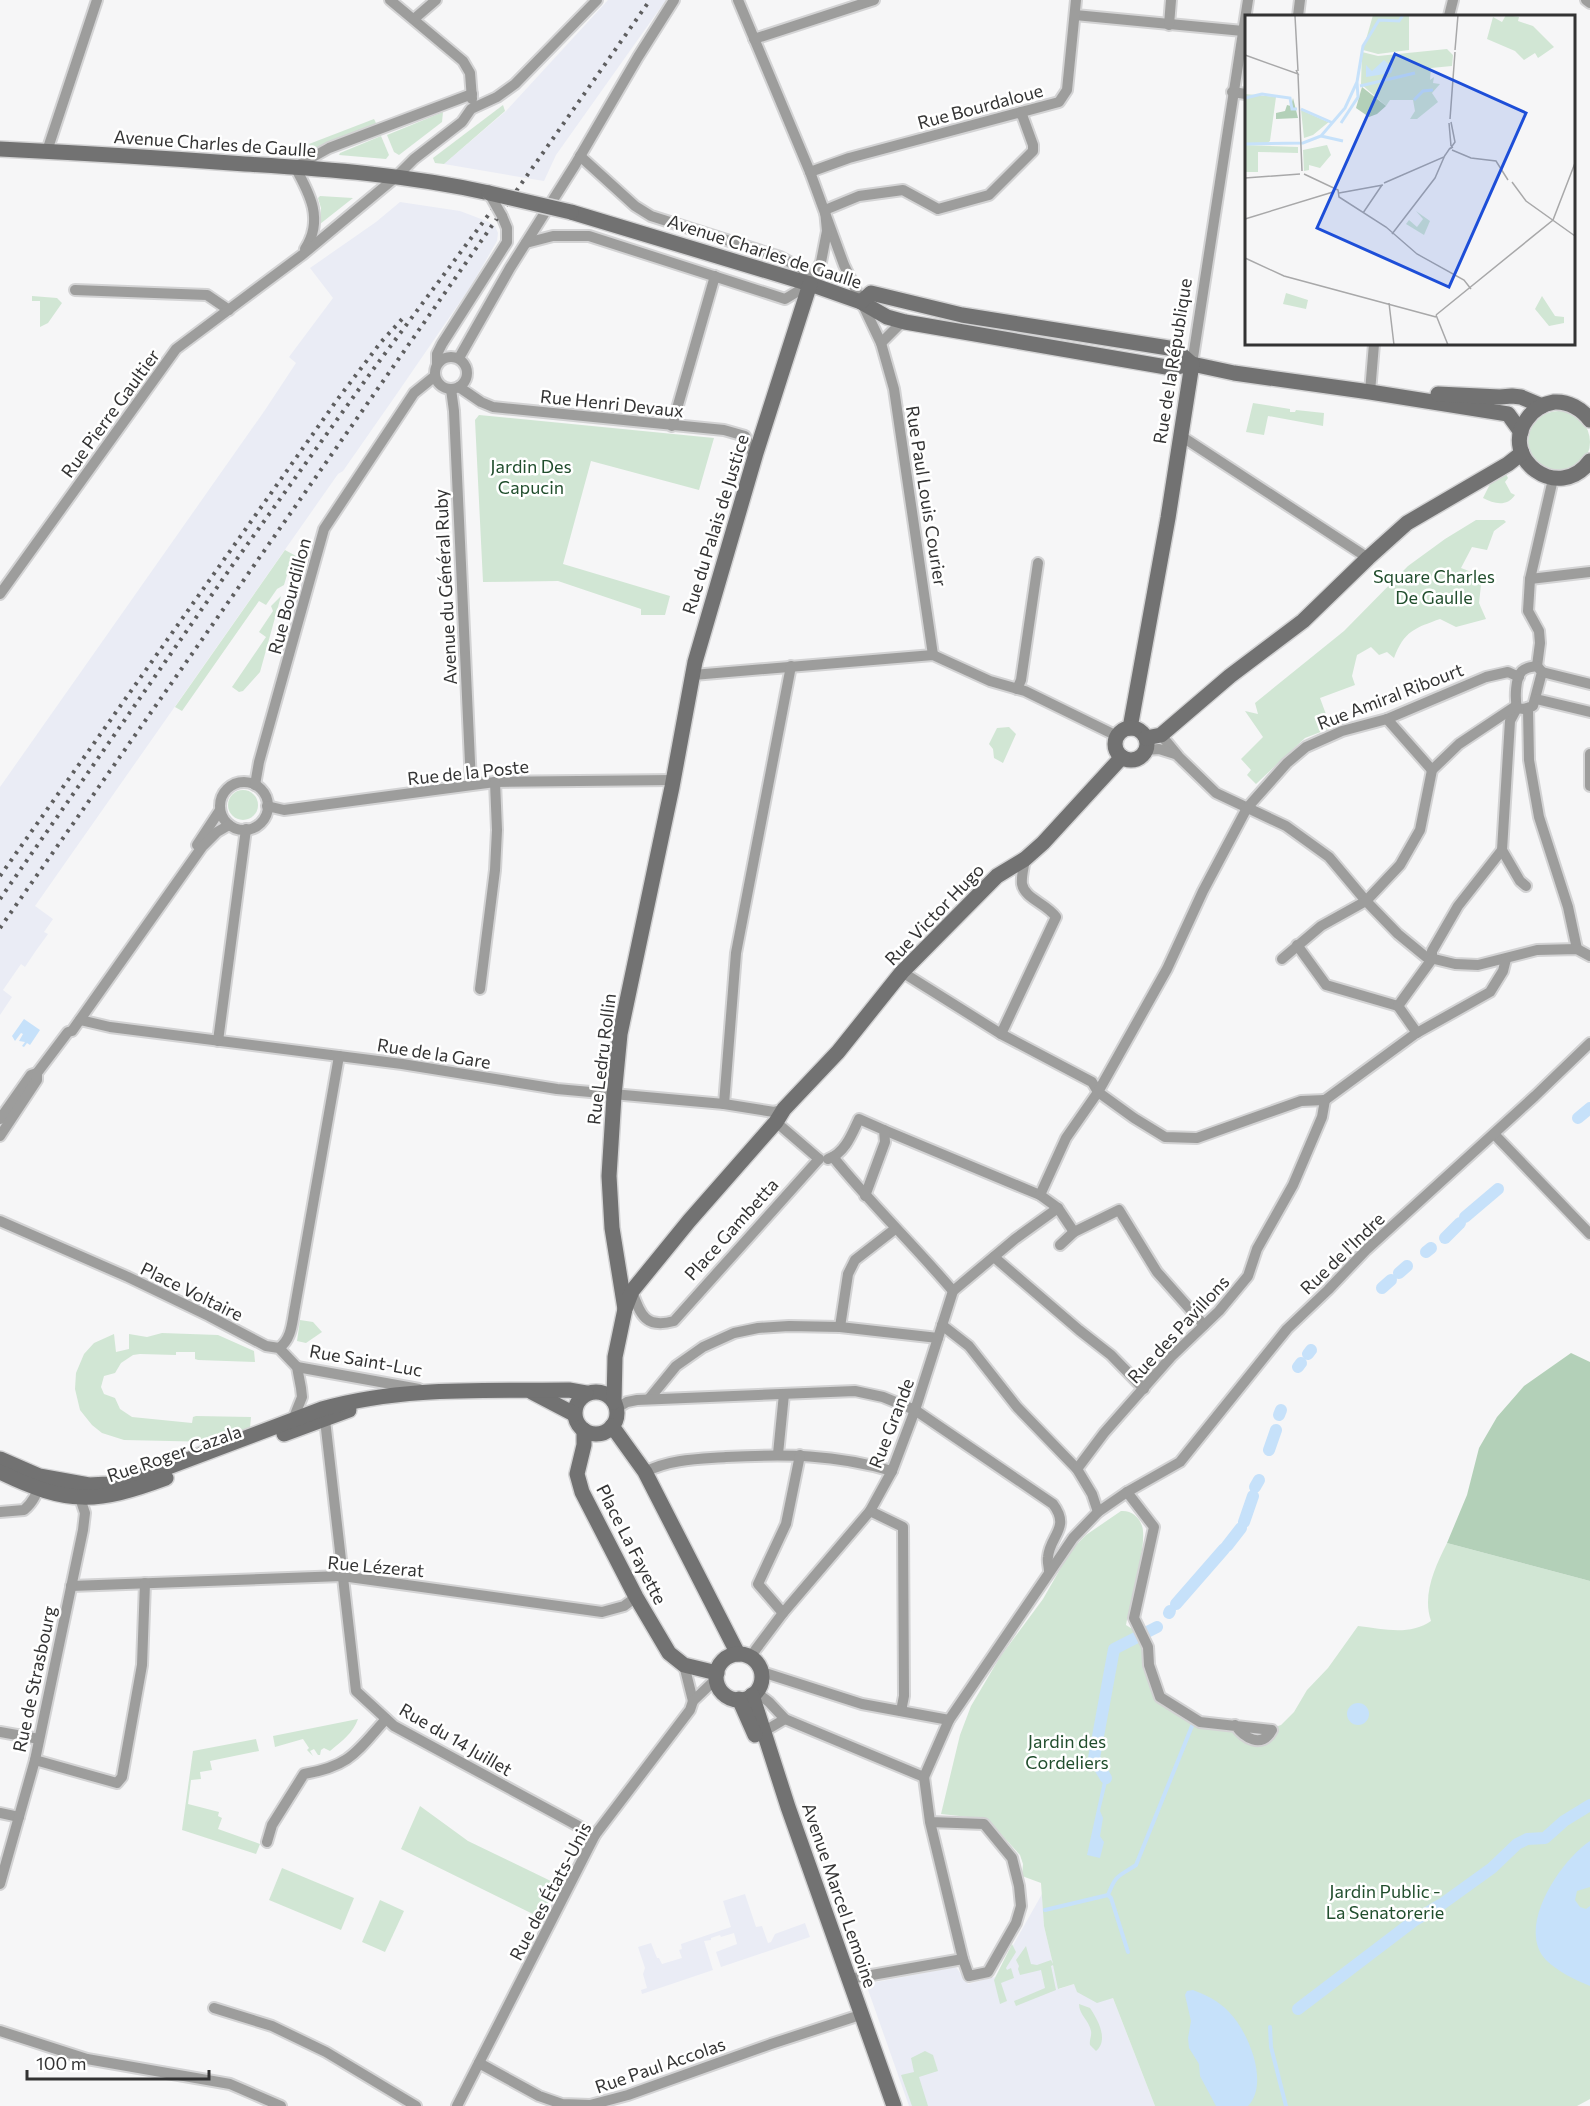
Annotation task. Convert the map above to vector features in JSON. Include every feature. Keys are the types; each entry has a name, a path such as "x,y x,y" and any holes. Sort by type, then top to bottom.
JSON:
{"main road":[{"name":"Avenue Charles de Gaulle","path":"0,149 295,167 427,181 571,212 812,279 866,297 962,315 1175,349 1192,364"},
{"name":"Rue du Palais de Justice","path":"673,780 693,675 708,614 756,453 812,279"},
{"name":"Avenue Charles de Gaulle","path":"866,297 887,317 905,322 1172,368 1192,364 1234,373 1508,414 1521,432"},
{"name":"Rue de la République","path":"1124,731 1181,436 1192,364"},
{"name":"Avenue Charles de Gaulle","path":"1370,392 1512,396 1521,397 1542,406"},
{"path":"1586,412 1566,403 1554,402 1532,412 1524,422 1521,432 1522,453 1528,465 1539,474 1553,479 1575,475 1590,461"},
{"path":"1154,739 1140,730 1124,731 1115,745 1122,757 1136,759 1154,739 1238,670 1303,621 1407,524 1508,464 1522,453"},
{"name":"Rue Victor Hugo","path":"780,1116 838,1052 902,972 997,876 1024,859 1043,843 1122,757"},
{"name":"Rue Ledru Rollin","path":"625,1309 612,1228 609,1176 614,1096 620,1034 673,780"},
{"name":"Place Gambetta","path":"615,1405 615,1357 625,1309 632,1291 780,1116"},
{"name":"Place Gambetta","path":"592,1392 615,1357"},
{"name":"Rue Saint-Luc","path":"530,1390 574,1414"},
{"name":"Rue Saint-Luc","path":"323,1414 348,1401 428,1391 569,1390 592,1392"},
{"path":"592,1392 610,1396 615,1405 616,1420 608,1430 596,1434 579,1426 574,1414 577,1402 592,1392"},
{"name":"Rue Roger Cazala","path":"0,1472 39,1482 108,1484 155,1472 292,1420 323,1414"},
{"name":"Rue Roger Cazala","path":"0,1459 58,1495 87,1498 126,1493 284,1435 323,1414"},
{"path":"612,1426 645,1472 745,1656"},
{"name":"Place La Fayette","path":"584,1430 584,1444 577,1474 579,1483 636,1597 669,1653 684,1665"},
{"path":"745,1656 756,1661 762,1672 761,1683 749,1696 732,1698 721,1691 717,1676 722,1662 727,1658 745,1656"},
{"path":"684,1665 717,1676"},
{"name":"Avenue Marcel Lemoine","path":"749,1696 763,1732 884,2106"},
{"name":"Avenue Marcel Lemoine","path":"749,1696 759,1747 809,1873"},
{"name":"Avenue Marcel Lemoine","path":"822,1913 849,1979 894,2106"}],"street":[{"path":"47,151 97,0"},
{"path":"390,0 463,61 470,73 471,109"},
{"path":"414,19 436,0"},
{"name":"Rue Pierre Gaultier","path":"0,594 176,349 302,255 396,177 414,159 462,122 471,109 497,97 515,84 597,0"},
{"path":"459,358 674,0"},
{"name":"Rue Paul Louis Courier","path":"738,0 810,172 844,265 866,297 881,343 894,389 933,655"},
{"path":"754,39 874,0"},
{"name":"Rue Bourdaloue","path":"810,172 849,158 1059,102 1067,90 1076,0"},
{"path":"1169,25 1171,0"},
{"name":"Rue de la République","path":"1246,15 1248,0"},
{"path":"1298,15 1300,0"},
{"path":"1449,15 1453,0"},
{"path":"1586,0 1590,3"},
{"path":"1075,15 1243,31"},
{"name":"Rue de la République","path":"1192,364 1245,19"},
{"path":"1232,92 1245,94"},
{"path":"302,255 311,240 315,217 311,197 295,167 329,148 472,94"},
{"path":"526,243 553,236 589,236 785,299 812,279 821,262 827,231 825,210 860,196 903,190 938,209 989,195 1033,151 1021,112"},
{"path":"580,156 635,206 651,216 780,257 812,279"},
{"path":"437,364 447,357 459,358 464,362 466,378 455,388 441,386 435,376 437,354 507,242 507,228 489,193"},
{"path":"672,426 715,276"},
{"path":"75,290 207,295 229,310"},
{"path":"881,343 905,322"},
{"path":"1370,392 1374,345"},
{"name":"Rue Bourdillon","path":"255,785 259,762 324,529 414,393 435,376"},
{"name":"Rue Henri Devaux","path":"455,388 494,407 724,430 745,436 752,452 756,453"},
{"name":"Avenue du Général Ruby","path":"455,388 454,411 471,784"},
{"path":"1181,436 1368,558"},
{"path":"1282,959 1322,926 1366,901 1400,865 1420,830 1432,770 1459,744 1520,707 1533,706 1536,699 1540,643 1539,631 1528,611 1530,579 1553,479"},
{"path":"1017,689 1021,680 1038,563"},
{"path":"1530,579 1590,572"},
{"path":"693,675 933,655 990,681 1017,689 1124,731"},
{"path":"724,1104 733,971 791,666"},
{"path":"1154,739 1178,755 1216,793 1286,826 1329,857 1366,901 1426,957 1455,964 1478,965 1537,950 1583,952 1539,817 1520,707 1519,677 1526,669 1539,669 1590,684"},
{"name":"Rue Amiral Ribourt","path":"1040,1195 1066,1138 1098,1092 1167,969 1203,891 1247,808 1287,763 1306,747 1342,731 1387,719 1486,677 1508,672 1519,677"},
{"path":"1536,699 1590,712"},
{"path":"1520,707 1510,721 1502,849 1520,881 1526,886"},
{"path":"1387,719 1432,770"},
{"path":"1154,739 1159,749 1178,755"},
{"path":"1590,754 1590,786"},
{"name":"Rue de la Poste","path":"267,806 284,810 495,782 673,780"},
{"path":"68,1032 67,1028 220,810 221,798 229,787 241,782 255,785 264,793 267,806 265,817 261,822 246,829 229,825 220,810"},
{"path":"480,989 495,870 497,830 495,782"},
{"path":"0,1136 37,1080 38,1073 68,1032 72,1031 80,1020 205,843 229,825"},
{"path":"218,1041 246,829"},
{"path":"1398,1006 1432,959 1432,951 1458,906 1502,849"},
{"path":"1001,1034 1056,917 1049,907 1028,896 1022,884 1024,859"},
{"path":"1297,945 1326,985 1398,1006 1418,1033"},
{"path":"902,972 1001,1034 1092,1082 1098,1092 1134,1118 1162,1134 1197,1138 1301,1101 1325,1100 1418,1033 1490,992 1503,971 1506,959"},
{"name":"Rue de la Gare","path":"80,1020 110,1027 339,1056 614,1096 724,1104 774,1112 780,1116"},
{"name":"Rue de l'Indre","path":"924,1777 950,1720 1049,1571 1074,1538 1098,1512 1127,1492 1180,1462 1287,1329 1366,1250 1590,1043"},
{"path":"279,1348 286,1343 289,1337 339,1056"},
{"path":"0,1119 31,1075 38,1073"},
{"name":"Rue des Pavillons","path":"1077,1469 1104,1432 1171,1357 1219,1311 1248,1276 1257,1249 1293,1185 1322,1117 1325,1100"},
{"path":"780,1116 819,1160 833,1157 845,1145"},
{"path":"842,1168 840,1158 859,1119 1040,1195 1058,1208 1074,1232"},
{"path":"865,1196 885,1142 884,1130"},
{"path":"1494,1134 1590,1234"},
{"path":"833,1157 865,1196 921,1253 953,1291 1058,1208"},
{"name":"Place Gambetta","path":"632,1291 638,1310 645,1318 660,1324 674,1321 819,1160"},
{"path":"1060,1245 1074,1232 1119,1210 1157,1272 1204,1325"},
{"name":"Place Voltaire","path":"0,1221 136,1281 266,1346 279,1348 297,1367"},
{"path":"840,1328 848,1274 855,1260 895,1229"},
{"path":"994,1257 1111,1355 1144,1389"},
{"name":"Rue Grande","path":"745,1656 756,1648 870,1511 892,1471 915,1410 953,1291"},
{"path":"942,1325 969,1346 1017,1407 1077,1469 1092,1494 1098,1512"},
{"path":"649,1399 676,1366 703,1347 734,1333 758,1328 789,1326 840,1328 938,1338"},
{"path":"284,1435 302,1396 297,1367"},
{"name":"Rue Saint-Luc","path":"297,1367 428,1391"},
{"path":"615,1405 649,1399 855,1391 883,1397 915,1410 1053,1504 1060,1513 1060,1528 1047,1557 1049,1571"},
{"path":"778,1454 784,1394"},
{"name":"Rue du 14 Juillet","path":"323,1414 356,1691 394,1726 595,1836"},
{"path":"645,1472 686,1460 778,1454 858,1461 892,1471"},
{"path":"783,1613 758,1584 786,1524 800,1455"},
{"path":"0,1512 24,1510 29,1506 39,1482"},
{"path":"87,1498 108,1484"},
{"path":"1127,1492 1154,1527 1134,1618 1148,1647 1149,1665 1160,1697 1200,1722 1234,1725"},
{"name":"Rue de Strasbourg","path":"0,1884 35,1760 87,1498"},
{"path":"870,1511 903,1527 904,1696 901,1711"},
{"name":"Rue Lézerat","path":"71,1586 342,1576 602,1612 624,1606 636,1597"},
{"path":"35,1760 117,1783 122,1777 142,1665 145,1583"},
{"name":"Place La Fayette","path":"684,1665 693,1701"},
{"path":"762,1672 862,1704 950,1720"},
{"name":"Rue des États-Unis","path":"457,2106 595,1836 690,1710 693,1701 717,1676"},
{"path":"749,1696 769,1702 785,1719 924,1777 930,1822 963,1959 969,1976 988,1972 1016,1923 1021,1906 1020,1886 1012,1858 984,1824 930,1822"},
{"path":"267,1842 272,1825 304,1774 336,1766 348,1760 386,1719"},
{"path":"763,1732 785,1719"},
{"path":"0,1732 39,1739"},
{"path":"0,1814 19,1817"},
{"path":"849,1979 963,1959"},
{"path":"214,2008 272,2026 326,2052 416,2106"},
{"name":"Rue Paul Accolas","path":"480,2063 539,2096 562,2104 590,2105 628,2095 854,2017"},
{"path":"0,2031 87,2059 230,2084 281,2106"}],"shaded area":[{"path":"608,0 666,0 556,155 544,181 444,164 506,111"},
{"path":"400,202 460,211 489,222 495,226 498,233 497,241 471,286 396,395 35,906 53,919 44,932 48,934 25,967 21,964 3,990 12,997 0,1015 0,787 296,363 289,357 333,298 310,268 376,222"},
{"path":"745,1894 756,1927 762,1926 768,1943 775,1934 805,1923 810,1937 721,1967 716,1952 737,1944 734,1933 711,1938 711,1940 704,1941 713,1970 642,1994 641,1990 647,1988 643,1974 645,1968 638,1947 651,1943 662,1964 682,1958 679,1950 682,1949 681,1944 731,1927 723,1901"},
{"path":"1042,1894 1044,1926 1059,1989 1074,1984 1113,1998 1155,2106 909,2106 866,1984 956,1967 968,1984 995,1977"}],"green space":[{"path":"503,105 505,111 444,164 435,163 433,158"},
{"path":"443,112 442,122 399,155 394,152 387,135"},
{"path":"374,119 377,125 311,150 309,144"},
{"path":"381,136 389,155 386,159 339,155 340,153"},
{"path":"320,196 353,198 320,224 321,208 318,198"},
{"path":"32,296 57,298 62,303 48,323 40,327 40,301 32,301"},
{"path":"1253,403 1290,409 1290,412 1296,410 1324,413 1323,426 1268,416 1264,435 1246,432"},
{"path":"1559,411 1576,416 1581,420 1585,425 1590,442 1585,459 1581,464 1576,468 1559,473 1542,468 1537,464 1533,459 1528,442 1533,425 1537,420 1542,416"},
{"name":"Jardin Des Capucin","path":"479,415 714,438 699,490 591,461 563,564 670,596 665,615 641,615 641,609 558,581 483,582 475,420"},
{"path":"1506,474 1508,478 1505,482 1511,493 1515,495 1512,499 1500,503 1483,498 1491,482"},
{"name":"Square Charles De Gaulle","path":"1476,520 1504,520 1506,522 1494,531 1487,550 1472,547 1461,568 1482,576 1479,603 1486,619 1456,627 1440,619 1424,625 1406,636 1394,658 1387,652 1379,655 1371,647 1357,655 1352,676 1355,685 1320,698 1331,728 1305,738 1256,784 1247,775 1251,770 1241,759 1263,737 1245,711 1258,714 1255,703 1344,631 1408,566"},
{"path":"285,550 296,556 289,568 284,585 277,589 266,605 259,601 182,711 175,707"},
{"path":"281,596 260,672 243,691 239,692 232,687 266,637 259,632 273,611 271,606"},
{"path":"1009,727 1016,734 1003,763 994,758 993,749 989,744 997,728"},
{"path":"243,790 254,794 258,805 254,816 243,820 232,816 228,805 232,794"},
{"path":"300,1320 313,1322 322,1332 306,1343 297,1341"},
{"path":"162,1333 218,1335 254,1351 255,1362 198,1360 195,1359 195,1352 176,1352 176,1355 133,1355 121,1363 115,1373 104,1376 101,1387 104,1394 115,1398 120,1409 132,1417 192,1423 193,1417 196,1416 251,1417 250,1428 215,1442 124,1440 102,1433 92,1425 80,1410 75,1389 76,1373 84,1354 94,1343 114,1334 116,1352 129,1349 129,1334 147,1337"},
{"path":"1571,1353 1590,1362 1590,1581 1447,1543 1467,1495 1479,1448 1497,1417 1524,1386"},
{"name":"Jardin Public - La Senatorerie","path":"1121,1511 1134,1514 1141,1522 1143,1534 1141,1559 1126,1625 1137,1632 1158,1699 1200,1728 1258,1733 1281,1725 1294,1712 1307,1690 1328,1668 1358,1626 1405,1630 1423,1626 1431,1621 1428,1601 1431,1581 1447,1543 1590,1581 1590,2099 1577,2106 1155,2106 1113,1998 1097,2003 1077,1992 1074,1984 1058,1989 1053,1965 1051,1966 1056,1990 1016,2006 1014,2001 1045,1988 1041,1970 1020,1975 1016,1960 1026,1946 1031,1964 1037,1965 1051,1960 1053,1964 1044,1926 1041,1883 1022,1876 1023,1864 1020,1855 987,1819 941,1814 960,1735 971,1706 1000,1657 1043,1599 1071,1550 1086,1535"},
{"path":"358,1719 343,1740 330,1751 324,1748 320,1755 314,1749 310,1751 313,1756 307,1750 309,1748 303,1739 275,1747 273,1736"},
{"path":"256,1739 259,1751 210,1761 212,1770 200,1772 201,1779 191,1780 188,1804 219,1812 218,1816 222,1818 218,1829 260,1844 256,1854 182,1830 193,1751"},
{"path":"420,1806 468,1841 557,1884 541,1918 401,1849"},
{"path":"282,1868 354,1898 341,1930 269,1900"},
{"path":"380,1900 404,1911 385,1952 362,1942"},
{"path":"1012,1944 1016,1952 1006,1968 1007,1970 1011,1968 1014,1978 1001,1983 1007,2001 1000,2004 994,1980"},
{"path":"1079,2004 1090,2008 1099,2024 1102,2041 1096,2051 1090,2045 1091,2031"},
{"path":"925,2051 933,2055 938,2071 919,2077 928,2106 912,2106 901,2075 914,2072 911,2058"}],"water":[{"path":"24,1019 40,1030 30,1045 27,1043 24,1047 22,1046 25,1042 19,1041 23,1034 21,1033 15,1041 12,1036"},
{"path":"1358,1703 1366,1706 1369,1714 1366,1722 1358,1725 1350,1722 1347,1714 1350,1706"},
{"path":"1104,1777 1108,1778 1100,1811 1103,1818 1100,1836 1104,1842 1100,1858 1087,1855"},
{"path":"1590,1841 1590,1887 1577,1891 1575,1900 1580,1907 1586,1909 1590,1906 1590,1986 1566,1975 1546,1960 1538,1946 1536,1931 1539,1913 1555,1879 1567,1863"},
{"path":"1193,1990 1225,2008 1243,2031 1257,2071 1254,2096 1248,2106 1216,2106 1200,2076 1199,2064 1189,2048 1188,2038 1191,2021 1185,1995 1187,1991"}],"waterway":[{"path":"1578,1118 1590,1108"},
{"path":"1465,1217 1498,1189"},
{"path":"1445,1238 1460,1223"},
{"path":"1426,1252 1431,1248"},
{"path":"1399,1273 1407,1266"},
{"path":"1382,1288 1391,1280"},
{"path":"1308,1354 1311,1350"},
{"path":"1298,1367 1301,1363"},
{"path":"1279,1415 1281,1410"},
{"path":"1269,1450 1276,1430"},
{"path":"1255,1487 1259,1480"},
{"path":"1244,1522 1253,1496"},
{"path":"1227,1546 1241,1528"},
{"path":"1176,1604 1224,1549"},
{"path":"1106,1778 1094,1758 1114,1649 1157,1627"},
{"path":"1045,1910 1108,1895 1118,1877 1136,1865 1192,1726"},
{"path":"1298,2009 1415,1920 1442,1904 1492,1868 1517,1844 1527,1839 1545,1838 1564,1821 1590,1805"},
{"path":"1108,1895 1111,1898 1128,1952"},
{"path":"1270,2027 1271,2047 1286,2106"}],"railway":[{"path":"0,928 650,0"},
{"path":"0,899 234,563 372,371 504,194"},
{"path":"0,876 337,400 381,342 404,317"}],"park label":[{"name":"Jardin des Cordeliers","path":"1067,1751"}]}
